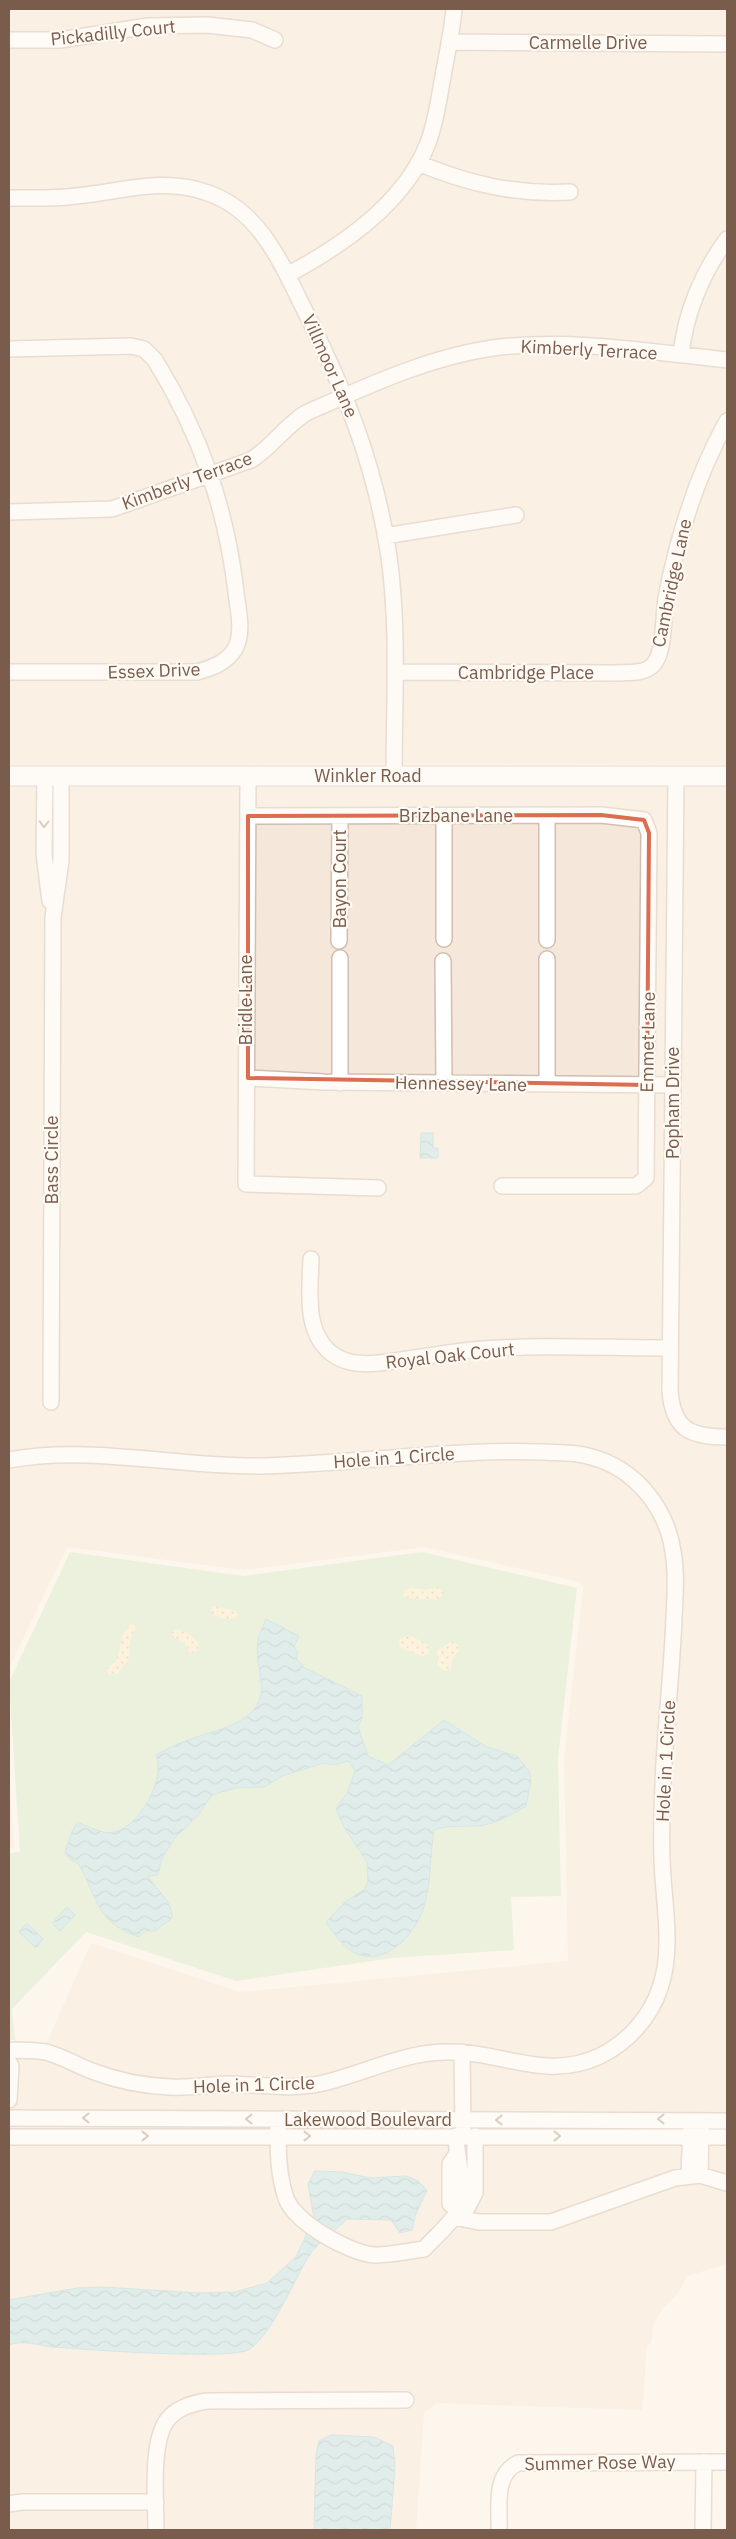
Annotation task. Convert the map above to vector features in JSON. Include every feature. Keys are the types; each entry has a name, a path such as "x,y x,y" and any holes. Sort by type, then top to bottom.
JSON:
{"street":[{"path":"287,276 333,249 370,219 400,189 418,163 433,125 450,42 454,9"},
{"name":"Pickadilly Court","path":"9,40 60,40 148,26 207,25 252,30 275,40"},
{"name":"Carmelle Drive","path":"450,42 727,44"},
{"path":"418,163 473,183 506,190 541,194 570,192"},
{"name":"Villmoor Lane","path":"9,198 73,197 146,186 191,188 219,197 245,214 265,236 346,395 369,464 385,536 392,592 395,672 394,776"},
{"path":"681,355 688,313 714,260 727,239"},
{"name":"Kimberly Terrace","path":"9,512 112,509 211,475 264,452 293,421 346,395 443,359 499,347 560,345 727,360"},
{"name":"Essex Drive","path":"9,349 131,346 144,350 155,360 164,374 211,475 231,552 239,620 239,634 235,648 226,660 213,668 197,672 9,672"},
{"name":"Cambridge Lane","path":"654,664 661,646 665,604 683,522 704,467 727,422"},
{"path":"385,536 516,515"},
{"name":"Cambridge Place","path":"395,672 613,673 644,671 654,664"},
{"name":"Winkler Road","path":"9,776 727,776"},
{"name":"Bass Circle","path":"51,1402 53,917 44,854 53,776"},
{"name":"Bridle Lane","path":"248,776 245,1036 248,1078 246,1184 378,1188"},
{"name":"Popham Drive","path":"676,776 671,1405 682,1428 695,1435 727,1437"},
{"name":"Brizbane Lane","path":"248,816 601,816 644,820 649,840"},
{"name":"Bayon Court","path":"339,941 340,816"},
{"path":"444,816 444,939"},
{"path":"547,816 547,940"},
{"name":"Emmet Lane","path":"502,1186 636,1186 646,1178 649,840"},
{"path":"340,958 340,1083"},
{"path":"547,960 547,1084"},
{"path":"444,961 444,1084"},
{"name":"Hennessey Lane","path":"248,1078 340,1083 673,1085"},
{"name":"Royal Oak Court","path":"311,1259 310,1310 312,1324 326,1348 336,1357 349,1362 376,1364 501,1348 670,1348"},
{"name":"Hole in 1 Circle","path":"9,1460 69,1455 197,1465 255,1466 312,1465 440,1453 569,1453 584,1455 612,1465 635,1481 651,1498 666,1522 675,1565 673,1650 663,1790 662,1856 667,1948 666,1964 659,1991 645,2018 627,2038 603,2054 562,2067 531,2066 490,2056 462,2052 405,2056 352,2074 310,2085 283,2087 227,2084 170,2088 123,2082 44,2052 9,2050"},
{"path":"278,2119 279,2170 286,2200 305,2222 334,2242 373,2255 424,2249 454,2217 465,2212 474,2193 464,2159 462,2052"},
{"path":"9,2062 11,2066 9,2100"},
{"name":"Lakewood Boulevard","path":"9,2118 727,2121"},
{"path":"695,2175 696,2120"},
{"name":"Lakewood Boulevard","path":"9,2137 695,2135 727,2137"},
{"path":"454,2217 450,2204 450,2164 464,2159"},
{"path":"454,2217 479,2222 551,2222 657,2184 695,2175 726,2181"},
{"path":"156,2530 157,2458 162,2430 168,2418 179,2409 193,2403 207,2401 406,2400"},
{"path":"703,2530 704,2462"},
{"name":"Summer Rose Way","path":"499,2530 502,2478 507,2470 518,2463 727,2462"},
{"path":"9,2504 22,2502 156,2502"}],"highlighted area":[{"path":"601,815 644,820 649,833 647,1085 248,1078 248,816"}],"shaded area":[{"path":"9,9 727,9 727,764 9,765"},
{"path":"9,782 727,783 727,2264 687,2276 678,2293 662,2309 653,2326 651,2343 647,2346 642,2410 437,2403 424,2413 416,2530 390,2530 395,2467 374,2437 331,2435 319,2441 316,2455 314,2530 9,2530 9,2345 16,2342 50,2347 171,2354 249,2349 274,2318 312,2252 347,2219 391,2220 415,2216 427,2190 406,2176 370,2178 342,2172 315,2171 308,2184 314,2217 296,2257 267,2283 235,2292 200,2293 77,2288 9,2300 9,2058 27,2058 50,2050 45,2047 91,1943 240,1992 568,1961 564,1758 583,1588 579,1582 424,1547 244,1570 67,1547 9,1668"},
{"path":"9,1779 14,1847 9,1848"}],"green space":[{"path":"70,1552 243,1576 422,1552 577,1588 558,1758 561,1896 511,1897 514,1950 393,1958 236,1981 86,1932 12,2009 15,2040 9,2040 9,1853 20,1852 9,1682"}],"sand":[{"path":"438,1587 444,1593 438,1600 414,1599 403,1596 403,1591 408,1588 426,1590"},
{"path":"213,1606 236,1611 238,1616 231,1619 219,1618 210,1611"},
{"path":"132,1624 136,1627 130,1640 129,1659 118,1673 109,1674 106,1669 116,1661 125,1631"},
{"path":"174,1629 185,1632 194,1638 199,1644 196,1652 190,1653 184,1641 175,1639 172,1632"},
{"path":"406,1636 411,1636 428,1645 429,1654 422,1656 400,1647 399,1640"},
{"path":"452,1641 458,1645 459,1650 452,1659 451,1669 445,1671 438,1665 437,1651"}],"water":[{"path":"421,1133 433,1133 433,1148 438,1148 438,1158 420,1158"},
{"path":"266,1619 299,1636 294,1646 297,1651 297,1659 305,1668 362,1696 362,1718 358,1727 368,1756 388,1765 444,1720 487,1747 517,1756 529,1771 531,1780 526,1806 490,1824 447,1827 434,1830 429,1881 423,1910 406,1938 389,1952 379,1956 368,1957 357,1954 347,1948 326,1922 345,1902 365,1889 368,1881 367,1862 344,1827 336,1809 348,1791 355,1771 349,1761 333,1765 324,1763 282,1776 264,1787 235,1788 212,1795 199,1814 175,1838 162,1858 158,1875 148,1876 170,1906 172,1918 155,1931 145,1931 139,1937 125,1931 106,1917 78,1863 70,1860 65,1852 72,1831 78,1822 96,1830 111,1833 124,1828 142,1811 149,1800 157,1776 158,1765 156,1755 184,1741 240,1721 257,1706 261,1695 261,1682 257,1644"},
{"path":"67,1907 75,1915 60,1931 52,1923"},
{"path":"27,1923 43,1939 36,1948 19,1932"},
{"path":"315,2171 342,2172 370,2178 406,2176 418,2181 427,2190 415,2216 412,2230 400,2233 391,2220 347,2219 323,2240 304,2264 267,2330 250,2349 216,2354 188,2354 124,2352 25,2343 9,2345 9,2300 77,2288 102,2287 200,2293 235,2292 267,2283 296,2257 314,2218 308,2184"},
{"path":"331,2435 374,2437 393,2446 395,2467 390,2530 314,2530 316,2455 319,2441"}]}
